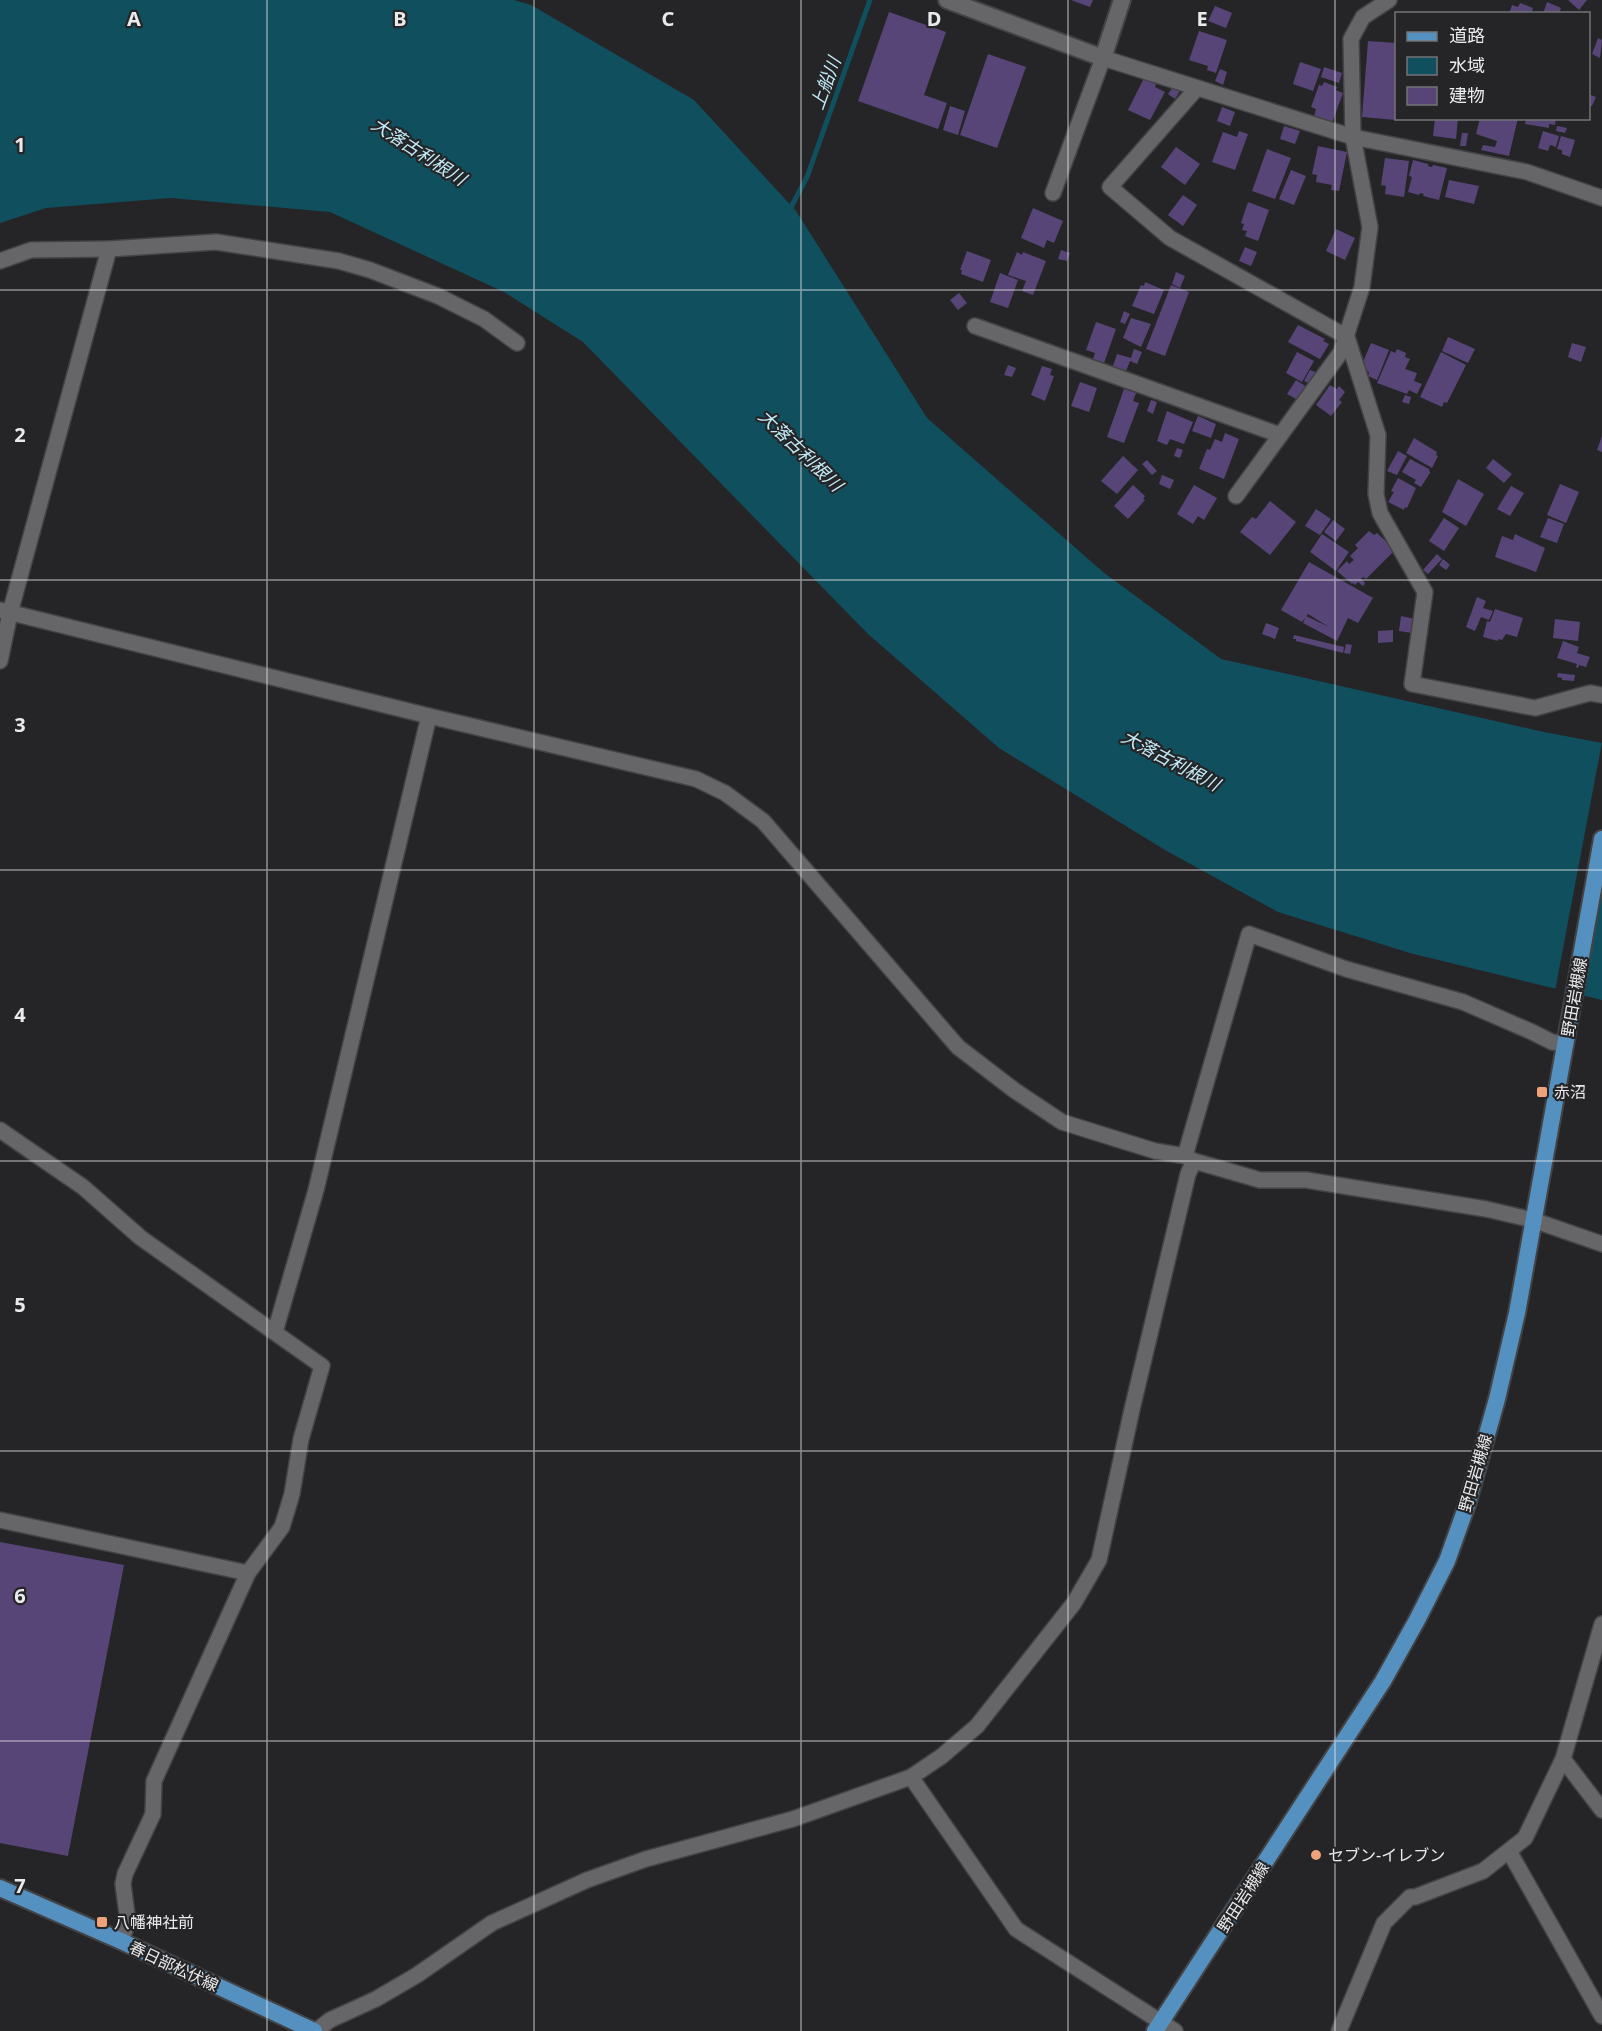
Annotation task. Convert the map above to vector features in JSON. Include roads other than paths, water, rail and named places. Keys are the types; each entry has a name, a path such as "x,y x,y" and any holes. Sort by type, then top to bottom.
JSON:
{"main road":[{"name":"野田岩槻線","path":"1163,2028 1383,1681 1447,1561 1467,1505 1497,1399 1517,1312 1602,839"},
{"name":"春日部松伏線","path":"0,1888 315,2031"}],"street":[{"path":"947,0 1103,58 1353,137 1527,172 1602,198"},
{"path":"1053,193 1122,0"},
{"path":"1236,496 1341,352 1347,337 1362,288 1370,227 1353,137 1351,39 1364,17 1389,0"},
{"path":"1197,88 1110,187 1170,238 1347,337 1378,435 1376,494 1380,513 1425,592 1412,684 1535,708 1590,693 1602,695"},
{"path":"0,261 31,250 109,249 216,242 339,261 370,270 438,296 484,319 517,344"},
{"path":"0,662 5,612 109,249"},
{"path":"975,326 1281,435"},
{"path":"5,612 429,717 696,779 725,793 763,821 958,1047 1014,1090 1062,1122 1260,1180 1306,1180 1486,1209 1533,1220 1602,1244"},
{"path":"275,1332 316,1190 429,717"},
{"path":"315,2031 330,2020 376,1999 417,1975 492,1923 587,1880 646,1859 794,1819 911,1778 942,1756 977,1726 1074,1603 1099,1560 1190,1159 1249,934 1346,969 1463,1002 1551,1042 1566,1044"},
{"path":"0,1130 83,1187 141,1238 322,1366 301,1439 292,1494 282,1527 248,1573 154,1781 153,1814 125,1874 123,1884 128,1922 121,1941"},
{"path":"0,1520 248,1573"},
{"path":"1340,2031 1384,1923 1410,1897 1483,1871 1525,1838 1563,1759 1602,1624"},
{"path":"1563,1759 1602,1810"},
{"path":"911,1778 1016,1929 1163,2028"},
{"path":"1509,1851 1602,2016"}],"water":[{"name":"大落古利根川","path":"0,0 514,0 531,5 694,100 796,211 927,418 1103,572 1221,659 1602,743 1602,1000 1410,953 1278,912 1165,850 999,748 868,634 583,342 504,292 330,212 171,198 46,208 0,223"}],"waterway":[{"name":"上船川","path":"789,211 807,177 870,0"}],"place":[{"name":"赤沼","path":"1542,1092"},
{"name":"セブン-イレブン","path":"1316,1855"},
{"name":"八幡神社前","path":"102,1922"}]}
